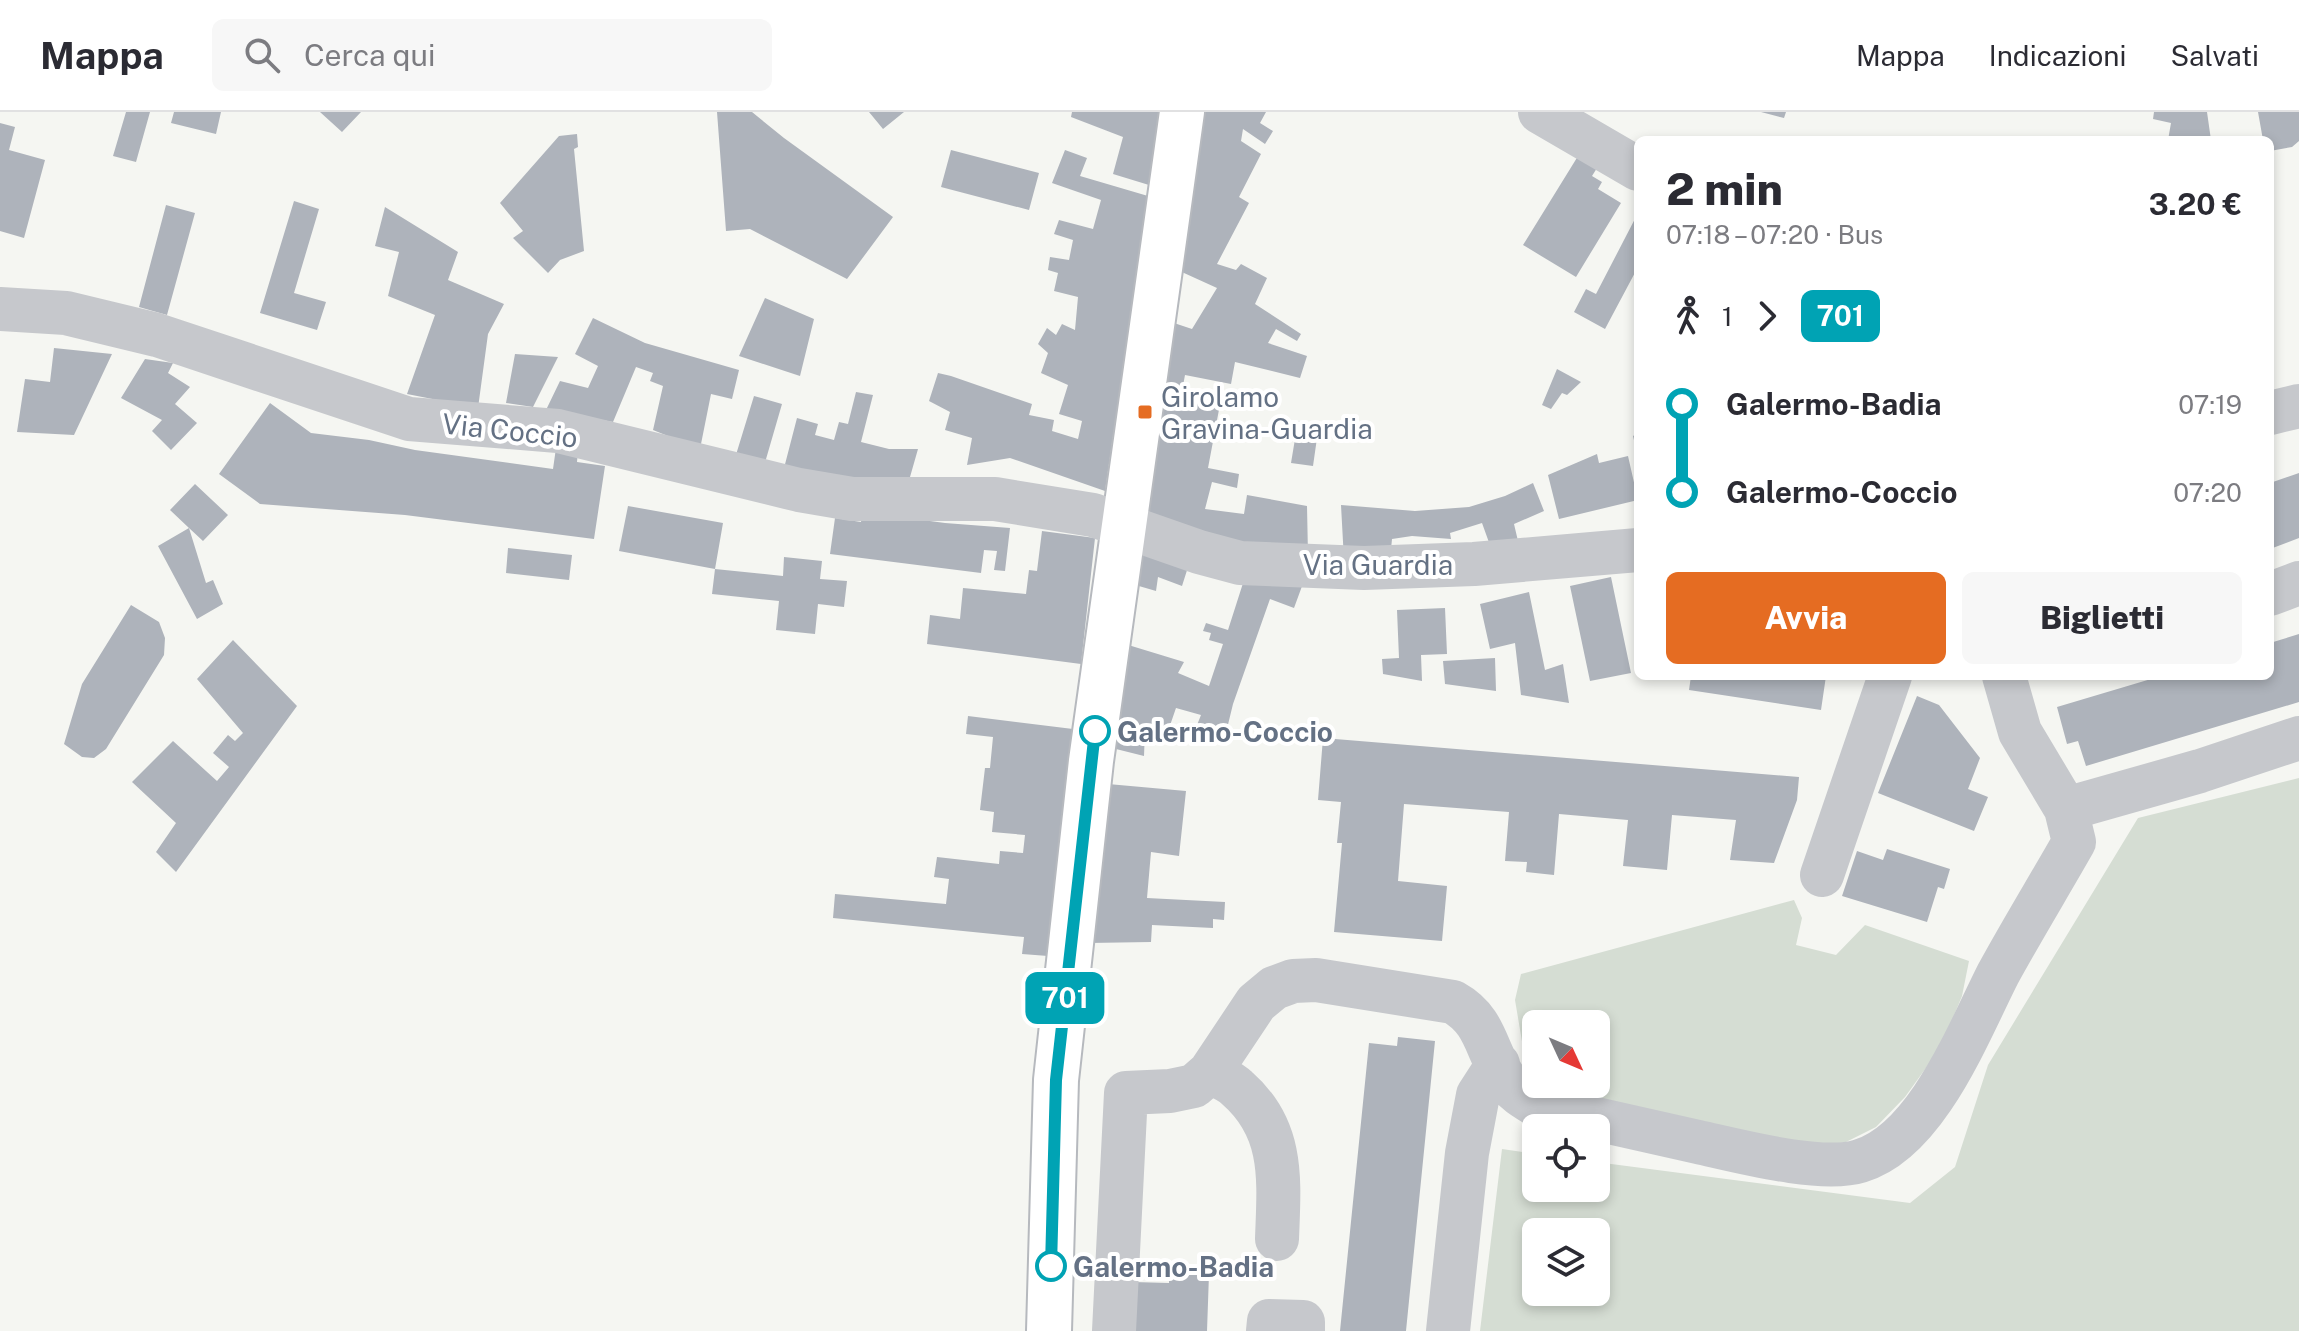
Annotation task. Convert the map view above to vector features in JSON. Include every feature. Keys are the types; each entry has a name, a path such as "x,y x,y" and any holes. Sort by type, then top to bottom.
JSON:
{"main road":[{"path":"1049,1331 1056,1080 1091,761 1182,112"}],"street":[{"path":"1540,112 1634,167"},
{"name":"Via Coccio","path":"0,309 66,313 157,335 409,419 558,431 799,490 852,499 995,499 1093,515 1123,525"},
{"path":"2274,387 2299,381"},
{"path":"2274,412 2299,406"},
{"name":"Via Guardia","path":"1123,525 1240,563 1364,568 1474,564 1634,550"},
{"path":"2274,592 2299,583"},
{"path":"1822,875 1889,680"},
{"path":"1114,1331 1126,1093 1170,1091 1194,1086 1210,1072 1256,1003 1274,988 1293,981 1316,980 1453,1002 1467,1010 1481,1026 1488,1048 1513,1088 1538,1106 1766,1157 1828,1164 1859,1161 1880,1152 1925,1107 1955,1062 1999,974 2074,842 2066,809 2020,732 2009,680"},
{"path":"2066,809 2200,771 2299,738"},
{"path":"1448,1331 1467,1153 1478,1095 1498,1064"},
{"path":"1210,1072 1236,1086 1254,1107 1273,1141 1279,1176 1277,1239"},
{"path":"1268,1331 1269,1321 1303,1322 1303,1331"}],"shaded area":[{"path":"2299,778 2299,1331 1480,1331 1502,1149 1522,1152 1522,1202 1610,1202 1610,1164 1910,1203 1955,1167 1988,1065 2138,818"},
{"path":"1794,900 1802,918 1796,945 1836,955 1865,925 1969,961 1962,996 1941,1047 1905,1097 1876,1127 1846,1142 1817,1146 1581,1098 1610,1098 1610,1010 1522,1010 1522,1041 1515,1000 1521,974"}],"building":[{"path":"126,112 150,112 136,162 113,156"},
{"path":"174,112 221,112 216,134 171,123"},
{"path":"320,112 361,112 342,132"},
{"path":"717,112 752,112 893,217 847,279 750,229 726,231"},
{"path":"869,112 904,112 883,129"},
{"path":"1072,112 1160,112 1149,185 1113,174 1123,137 1071,117"},
{"path":"1195,112 1266,112 1260,123 1273,131 1265,144 1243,129 1241,141 1261,154 1239,197 1249,203 1217,264 1236,270 1241,264 1267,278 1255,304 1301,334 1297,341 1276,329 1268,343 1307,356 1300,378 1235,362 1231,384 1185,375 1182,391 1221,399 1208,468 1239,474 1237,488 1212,482 1205,509 1244,514 1247,495 1307,506 1308,555 1237,546 1137,515 1165,320 1192,329 1217,288 1173,268"},
{"path":"1761,112 1786,112 1784,118"},
{"path":"2154,112 2207,112 2210,136 2169,136 2171,123 2153,119"},
{"path":"2258,112 2299,112 2299,141 2292,147 2274,150 2274,136 2262,136"},
{"path":"0,123 15,127 9,150 45,160 24,238 0,231"},
{"path":"577,134 578,147 574,149 584,251 560,260 548,273 513,238 523,231 500,203 559,136"},
{"path":"1583,148 1602,160 1592,176 1602,182 1598,189 1621,203 1576,277 1523,245"},
{"path":"951,150 1039,173 1029,210 941,187"},
{"path":"1065,150 1087,158 1080,176 1148,196 1105,491 1010,458 967,465 972,438 945,430 950,412 929,401 938,373 951,376 1032,404 1029,415 1054,420 1052,431 1078,439 1082,421 1059,414 1068,385 1041,373 1048,353 1038,344 1047,328 1056,335 1062,324 1075,330 1078,297 1054,291 1058,273 1048,270 1050,257 1069,260 1073,240 1054,234 1059,220 1093,229 1101,200 1052,183"},
{"path":"294,201 319,209 294,293 326,302 317,330 260,313"},
{"path":"166,205 195,213 167,315 139,307"},
{"path":"385,207 458,252 448,280 504,304 488,334 478,408 407,394 435,315 388,296 399,252 375,246"},
{"path":"1634,221 1634,275 1605,329 1574,312 1586,289 1596,294"},
{"path":"765,298 814,319 800,376 739,356"},
{"path":"593,318 645,343 739,370 732,399 711,394 700,449 653,430 663,386 650,381 653,373 636,367 613,422 546,410 560,381 588,388 598,366 575,354"},
{"path":"54,348 112,354 74,435 17,432 25,379 50,382"},
{"path":"515,354 558,357 533,407 506,403"},
{"path":"145,359 173,363 168,373 190,387 175,404 197,423 171,450 152,431 162,420 121,398"},
{"path":"1557,369 1581,382 1567,395 1562,393 1551,409 1542,405"},
{"path":"856,392 873,395 861,442 889,449 918,449 910,477 848,489 783,472 797,418 818,424 815,435 834,440 839,422 848,424"},
{"path":"754,396 782,404 764,466 735,458"},
{"path":"270,403 311,433 369,440 415,450 553,469 556,448 578,450 577,462 605,466 594,539 405,515 260,504 219,474"},
{"path":"1298,421 1319,424 1313,466 1291,463"},
{"path":"1597,454 1599,463 1628,456 1634,482 1634,501 1559,519 1548,475"},
{"path":"2299,473 2299,538 2274,547 2274,482"},
{"path":"1533,483 1544,511 1514,524 1518,541 1491,548 1482,523 1450,533 1451,539 1412,536 1392,539 1390,560 1344,560 1341,505 1415,511 1469,507"},
{"path":"195,484 228,515 203,541 170,510"},
{"path":"628,506 723,523 715,569 619,551"},
{"path":"862,512 1010,528 1005,571 994,570 997,551 984,550 981,573 830,554 835,518 861,522"},
{"path":"189,528 206,583 213,580 223,604 197,619 158,546"},
{"path":"1042,531 1095,538 1081,664 927,644 930,615 960,619 963,588 1026,594 1029,570 1037,571"},
{"path":"1137,544 1189,564 1182,586 1158,577 1156,591 1132,584"},
{"path":"508,548 572,555 569,580 506,573"},
{"path":"784,557 822,561 820,579 847,581 844,607 818,604 815,634 776,630 779,601 712,594 715,569 783,576"},
{"path":"1611,577 1631,673 1590,681 1570,586"},
{"path":"1305,578 1294,608 1270,599 1233,704 1224,741 1193,735 1201,715 1176,708 1166,737 1145,730 1144,756 1112,748 1125,644 1184,662 1178,673 1209,686 1223,644 1209,640 1211,633 1203,631 1206,623 1228,630 1244,580"},
{"path":"1529,592 1545,670 1563,664 1569,703 1521,695 1515,643 1490,649 1480,604"},
{"path":"131,605 159,622 165,638 164,655 106,749 94,758 82,757 64,744 82,684"},
{"path":"1445,608 1447,654 1421,655 1422,681 1383,674 1382,659 1399,658 1397,610"},
{"path":"2299,634 2299,702 2086,766 2078,741 2067,744 2057,707 2148,680 2274,680 2274,642"},
{"path":"233,640 297,706 176,872 156,852 176,823 132,782 173,741 217,781 229,767 213,753 228,735 235,741 243,733 197,679"},
{"path":"1495,658 1496,691 1445,684 1443,661"},
{"path":"1690,680 1825,680 1821,710 1689,690"},
{"path":"1917,696 1939,705 1980,758 1968,789 1988,797 1974,831 1878,793"},
{"path":"968,716 1073,729 1048,956 1022,954 1024,937 833,918 835,894 946,904 949,879 934,877 937,857 999,864 1000,851 1023,853 1025,835 992,832 994,812 980,810 985,768 990,768 993,737 966,734"},
{"path":"1323,738 1799,777 1797,800 1774,863 1730,860 1736,820 1672,815 1667,870 1623,866 1628,820 1559,814 1554,875 1526,872 1527,862 1505,861 1509,812 1404,804 1398,881 1447,886 1442,941 1334,932 1342,843 1337,843 1341,802 1318,800"},
{"path":"1108,784 1186,791 1179,856 1151,852 1147,898 1225,902 1224,920 1213,919 1213,928 1152,925 1151,942 1088,943"},
{"path":"1887,849 1950,869 1944,889 1938,887 1927,922 1842,896 1857,851 1883,860"},
{"path":"1398,1037 1435,1041 1406,1331 1340,1331 1369,1043 1397,1046"},
{"path":"1169,1273 1209,1274 1207,1331 1132,1331 1133,1282 1169,1283"}],"bus line":[{"name":"701","path":"1051,1266 1056,1080 1095,731"}],"place":[{"name":"Girolamo Gravina-Guardia","path":"1145,412"},
{"name":"Galermo-Coccio","path":"1095,731"},
{"name":"Galermo-Badia","path":"1051,1266"}]}
